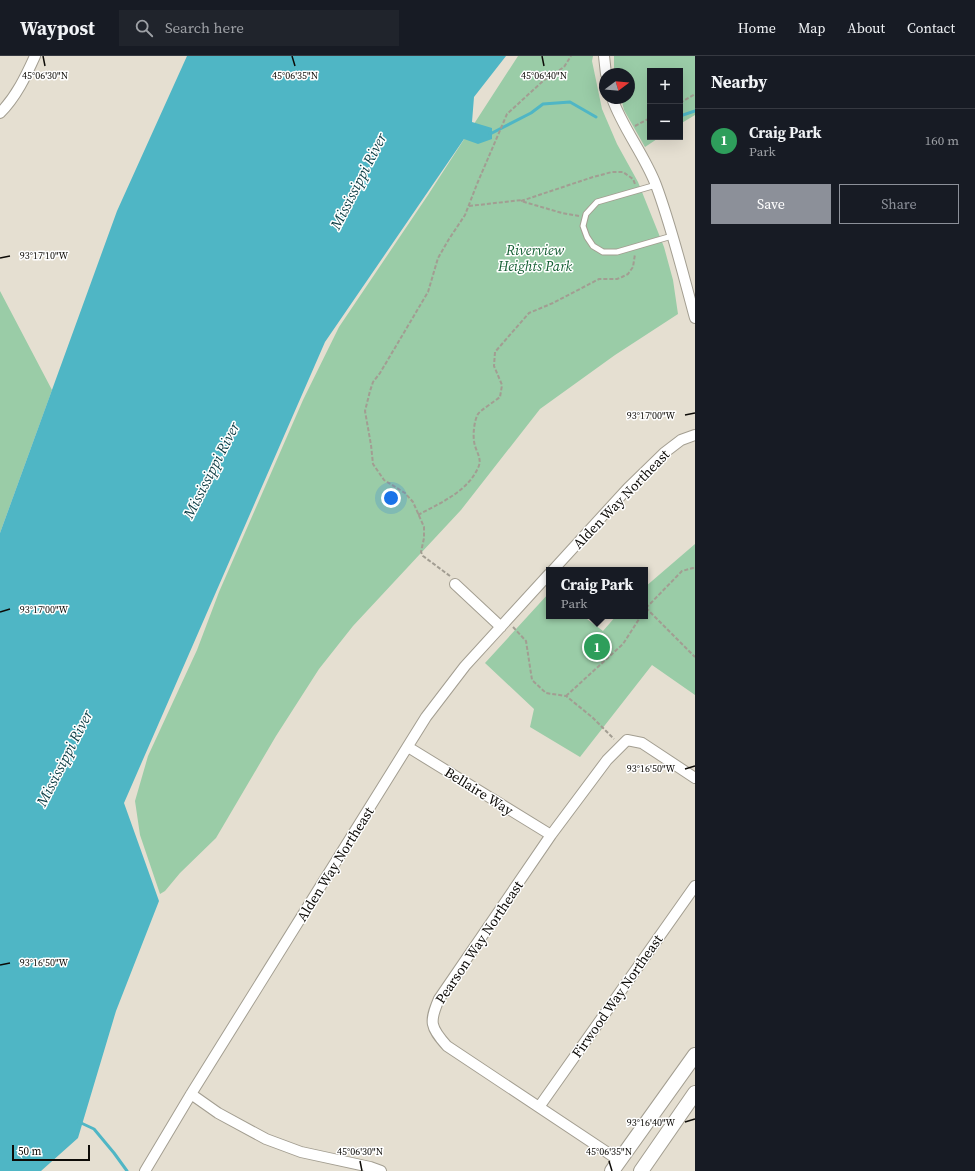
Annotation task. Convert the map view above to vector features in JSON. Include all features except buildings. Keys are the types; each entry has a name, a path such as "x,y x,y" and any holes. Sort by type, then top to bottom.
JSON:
{"main road":[{"path":"616,1166 695,1055"},
{"path":"640,1171 695,1093"}],"street":[{"path":"0,113 12,99 35,56"},
{"path":"604,56 605,68"},
{"path":"614,104 627,132 643,157 656,185 695,318"},
{"name":"Alden Way Northeast","path":"556,567 628,488 664,453 681,440 695,435"},
{"name":"Alden Way Northeast","path":"144,1171 426,717 465,666 546,577"},
{"path":"455,584 504,624"},
{"path":"622,745 627,740 642,743 695,778"},
{"name":"Pearson Way Northeast","path":"616,1166 539,1107 447,1046 434,1032 433,1014 439,999 551,835 607,760 622,745"},
{"name":"Bellaire Way","path":"408,747 551,835"},
{"name":"Firwood Way Northeast","path":"539,1107 695,886"},
{"path":"191,1094 218,1113 266,1139 301,1152 370,1167 381,1171"}],"lane":[{"path":"656,185 597,202 586,214 583,226 587,237 593,246 603,252 617,252 672,236"}],"path":[{"path":"455,584 450,575 435,566 423,556 421,552 424,538 424,527 410,497 384,480 373,464 372,445 365,411 367,399 373,382 380,373 428,292 438,258 466,215 507,114 542,81 564,67 571,56"},
{"path":"683,101 695,94"},
{"path":"627,132 647,120"},
{"path":"469,206 523,200 612,172 623,172 633,179 638,190"},
{"path":"523,200 521,201 562,213 585,217"},
{"path":"418,515 451,497 469,481 478,467 480,456 474,442 475,422 478,413 500,397 502,385 494,366 495,352 529,313 553,303 599,279 617,278 628,274 633,267 636,247"},
{"path":"648,606 682,571 693,568 695,570"},
{"path":"648,612 695,657"},
{"path":"566,696 622,644 639,619"},
{"path":"504,624 526,641 532,680 546,693 566,696 592,717 622,745"}],"green space":[{"name":"Riverview Heights Park","path":"518,56 593,56 592,61 599,95 599,104 601,104 617,144 638,182 664,247 673,280 678,314 615,355 540,409 461,510 353,626 319,669 276,736 216,838 180,873 165,891 160,894 140,835 135,801 148,756 197,650 219,592 303,400 339,327 428,195"},
{"path":"614,56 695,56 695,115 683,122 683,68 647,68 647,140 656,140 645,147 624,110 622,104 635,104 635,68 614,68"},
{"path":"0,291 52,390 0,533"},
{"path":"695,544 695,695 652,665 580,757 530,727 534,709 485,663 546,596 546,619 587,619 603,631 613,619 648,619 648,584"}],"water":[{"name":"Mississippi River","path":"187,56 506,56 474,97 472,122 492,128 492,139 478,144 464,139 325,342 124,803 159,901 116,1011 78,1138 41,1171 0,1171 0,533 117,211"}],"waterway":[{"path":"490,133 531,113 543,104 570,102 596,117"},
{"path":"683,115 695,111"},
{"path":"79,1122 94,1129 127,1171"}],"place":[{"name":"Craig Park","path":"597,647"}]}
